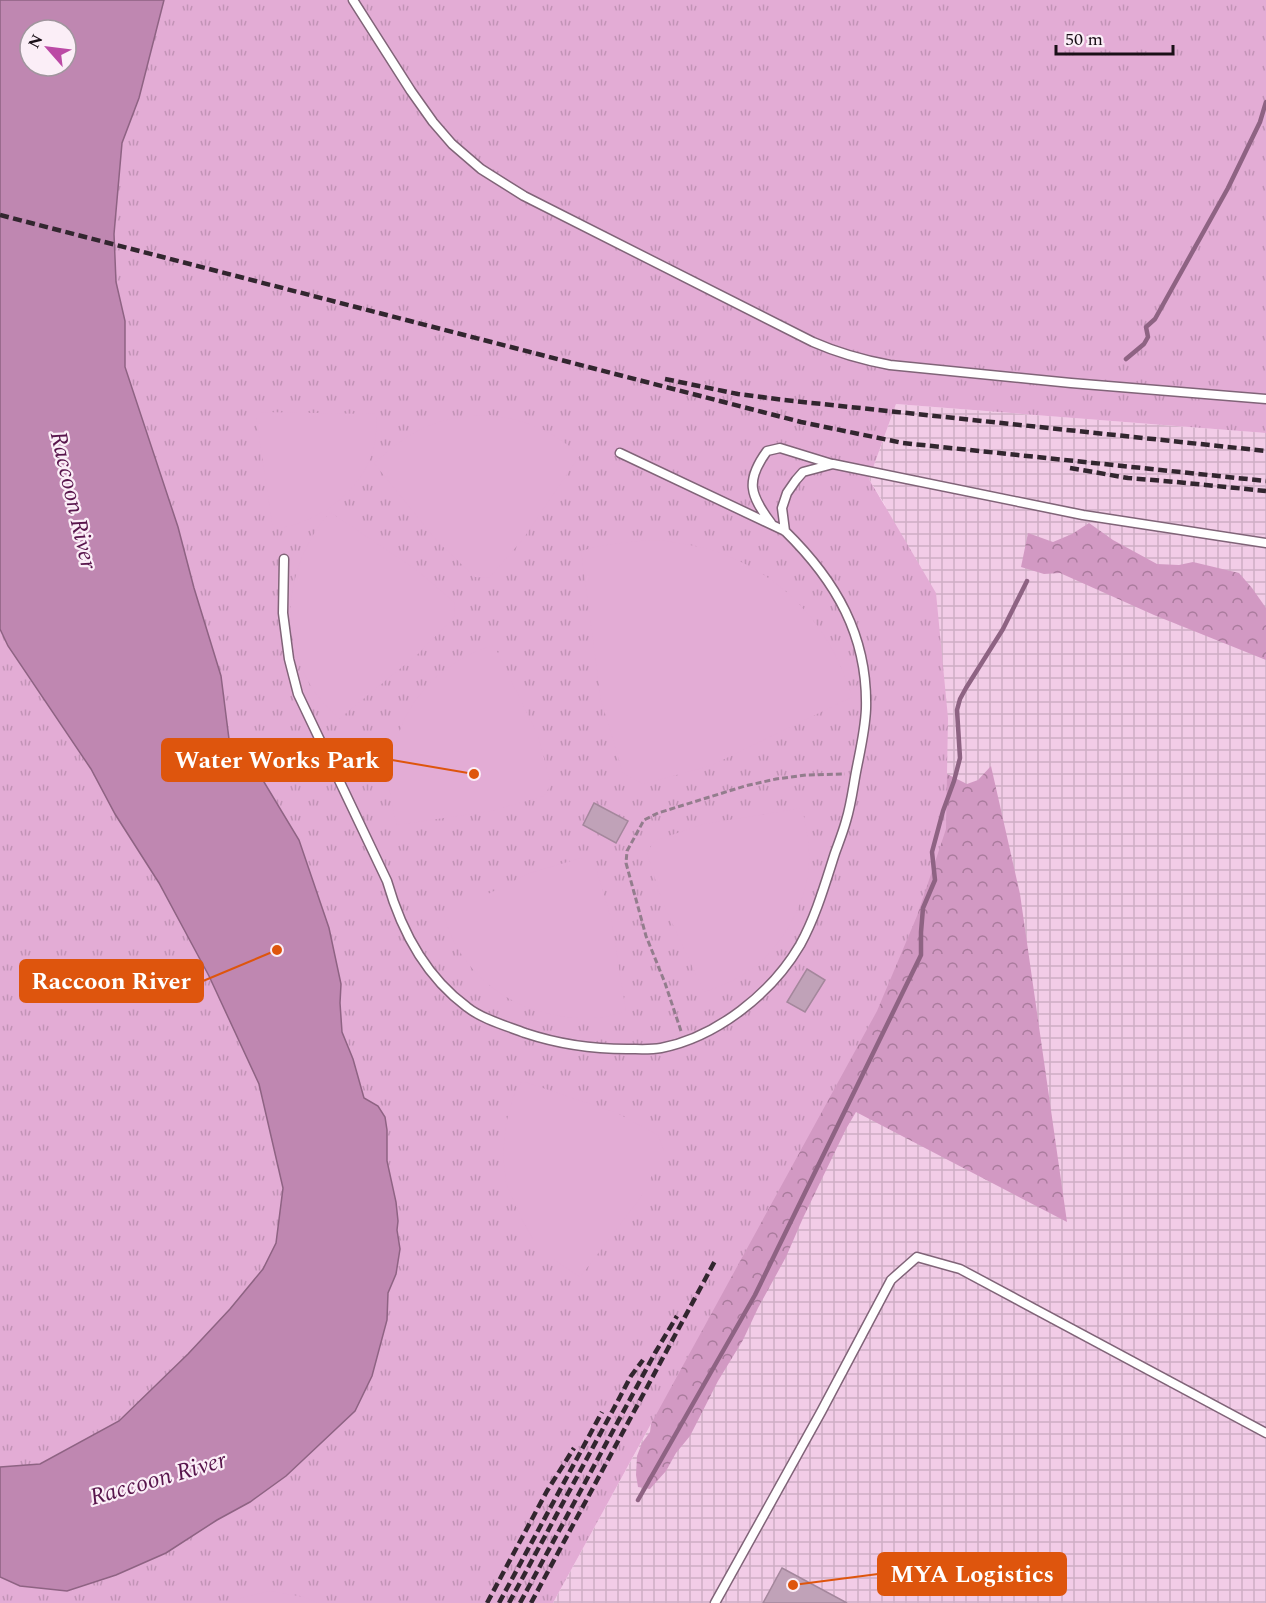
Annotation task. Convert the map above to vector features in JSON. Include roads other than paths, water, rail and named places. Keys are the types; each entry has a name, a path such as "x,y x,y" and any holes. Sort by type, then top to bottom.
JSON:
{"lane":[{"path":"353,0 433,122 452,144 480,169 534,201 813,342 840,353 890,365 1266,399"},
{"path":"774,526 757,501 753,487 754,473 766,451 780,448 833,464 1083,514 1266,543"},
{"path":"284,559 283,613 289,658 298,694 387,881 406,935 421,960 441,984 468,1009 533,1036 606,1049 660,1048 684,1041 716,1026 740,1011 762,992 799,946 812,921 846,820 863,738 866,709 865,678 851,622 837,594 821,569 785,531 620,453"},
{"path":"785,531 782,508 796,480 804,472 833,464"},
{"path":"715,1603 891,1280 917,1257 960,1269 1266,1433"}],"water":[{"path":"0,0 164,0 139,98 122,143 114,234 116,282 125,321 125,367 178,527 221,676 229,739 261,777 299,840 329,928 341,984 342,1032 353,1059 364,1098 378,1106 385,1117 387,1161 396,1202 400,1249 396,1274 388,1293 387,1320 372,1376 355,1411 286,1476 250,1502 166,1553 116,1575 67,1591 20,1586 0,1577 0,1467 40,1464 119,1421 188,1354 263,1269 276,1243 283,1188 259,1084 209,976 159,883 115,814 91,769 8,646 0,629"}],"waterway":[{"path":"1126,359 1144,344 1148,337 1146,327 1155,319 1228,188 1260,122 1266,102"},
{"path":"638,1500 755,1295 921,955 923,908 935,880 932,852 960,758 957,710 960,699 1003,629 1027,581"}],"railway":[{"path":"0,215 801,422 903,443 1266,481"},
{"path":"665,379 738,394 784,400 1266,451"},
{"path":"1070,468 1128,478 1266,491"},
{"path":"531,1603 716,1259"},
{"path":"520,1603 677,1316"},
{"path":"509,1603 631,1376 643,1360"},
{"path":"499,1603 602,1412"},
{"path":"487,1603 547,1491 574,1448"}],"place":[{"name":"Water Works Park","path":"474,774"},
{"name":"Raccoon River","path":"277,950"},
{"name":"MYA Logistics","path":"793,1585"}]}
